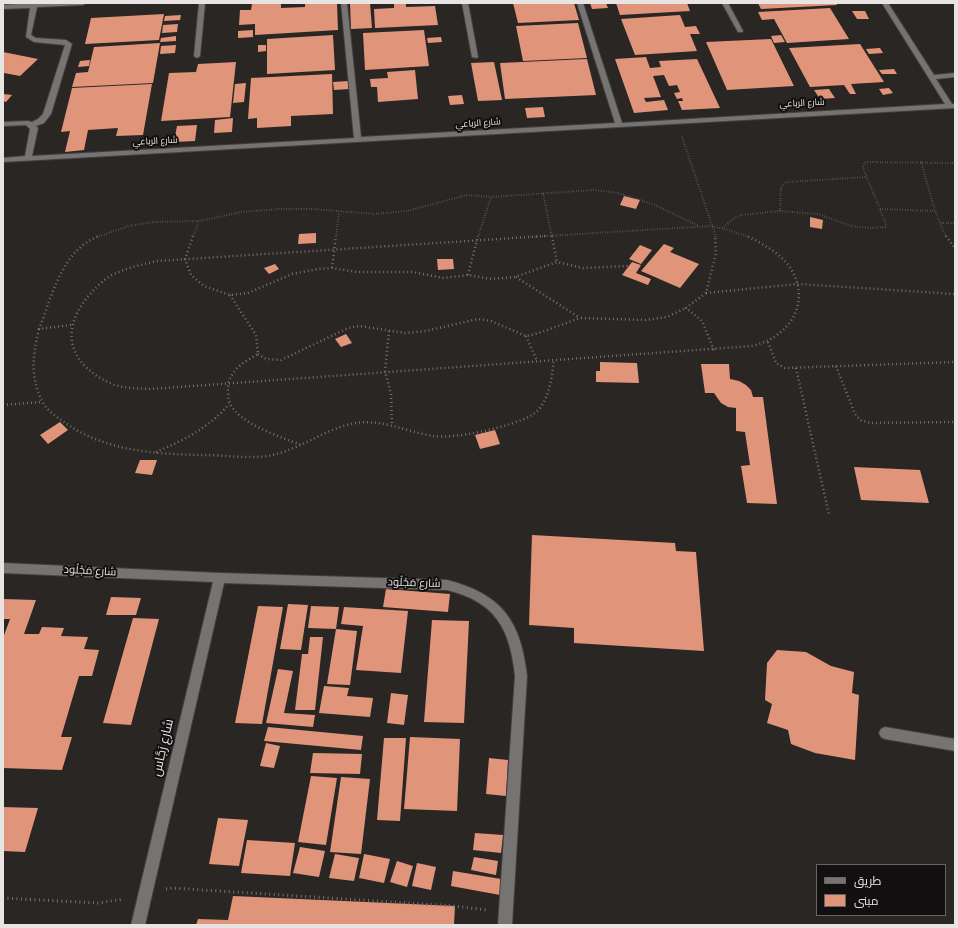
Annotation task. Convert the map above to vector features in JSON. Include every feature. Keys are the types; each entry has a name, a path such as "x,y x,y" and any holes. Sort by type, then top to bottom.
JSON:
{"street":[{"path":"3,7 83,3"},
{"path":"197,56 202,3"},
{"path":"344,3 358,141"},
{"path":"465,3 475,57"},
{"path":"580,3 619,125"},
{"path":"726,3 740,31"},
{"path":"885,3 931,76 952,106"},
{"path":"3,124 22,123 32,126 41,121 47,114 69,44 66,42 34,40 28,36 34,5"},
{"path":"931,76 955,75"},
{"name":"شارع الرباعي","path":"3,160 952,106"},
{"path":"28,159 34,131 32,126"},
{"name":"شارع مَجْلُود","path":"3,568 220,578 447,585 463,588 480,596 497,611 510,630 518,652 521,676 505,925"},
{"name":"شارع رَجَّاس","path":"138,925 220,578"},
{"path":"886,733 955,745"}],"path":[{"path":"677,121 716,238 716,253 706,293"},
{"path":"724,228 734,218 749,213 780,211 824,215 850,227 882,228 885,227 886,224 866,177 863,165 866,162 955,163"},
{"path":"921,162 935,211 942,223 947,239 955,248"},
{"path":"780,211 780,187 786,182 866,177"},
{"path":"554,359 547,397 534,414 494,428 454,437 435,436 392,424 377,422 355,423 332,431 301,446 267,456 226,456 132,451 89,438 58,420 41,402 32,358 40,329 62,271 74,252 106,234 129,226 153,222 199,221 242,212 279,209 313,209 360,214 386,213 407,211 467,196 491,197 594,190 618,193 655,205 700,226"},
{"path":"543,193 553,235 557,262"},
{"path":"468,275 476,241 491,197"},
{"path":"880,209 935,211"},
{"path":"332,268 339,212"},
{"path":"199,221 185,259 190,275 204,286 230,295 248,293 292,274 332,268 357,272 413,272 443,278 468,275 490,279 515,276 557,262 582,268 628,266"},
{"path":"942,223 955,223"},
{"path":"711,226 742,233 760,241 774,250 793,272 800,294 796,312 788,325 768,342 744,347 714,350 537,360 151,389 114,385 93,375 79,362 72,347 71,325 80,305 107,279 139,265 157,261 711,226"},
{"path":"515,276 580,318"},
{"path":"258,354 266,359 281,360 348,328 360,326 405,333 426,331 478,319 491,321 526,336 539,333 580,318 646,320 668,317 686,308 706,293 798,284 955,294"},
{"path":"230,295 256,335 258,354"},
{"path":"686,308 697,315 704,322 714,350"},
{"path":"40,329 71,325"},
{"path":"389,331 385,371 391,394 392,424"},
{"path":"526,336 537,360"},
{"path":"768,342 776,363 785,368 955,362"},
{"path":"258,354 232,372 227,383 229,404 243,418 269,433 301,446"},
{"path":"836,366 855,414 860,420 870,423 955,422"},
{"path":"796,368 829,515"},
{"path":"3,405 41,402"},
{"path":"155,453 203,430 218,418 229,404"},
{"path":"3,898 98,902 145,895 172,888 455,906 505,912"}],"building":[{"path":"281,3 281,8 305,7 305,3 337,3 338,30 255,35 255,24 239,25 240,10 251,10 252,4"},
{"path":"350,3 370,3 372,28 351,29"},
{"path":"394,3 406,3 406,7 435,6 438,25 375,28 374,9 394,8"},
{"path":"513,3 574,3 579,20 518,23"},
{"path":"590,3 606,3 608,8 592,9"},
{"path":"616,3 687,3 690,11 620,15"},
{"path":"758,3 836,3 837,5 761,9"},
{"path":"830,8 849,39 787,43 774,19 762,20 758,12"},
{"path":"852,11 865,11 869,19 857,19"},
{"path":"164,14 159,40 85,44 91,18"},
{"path":"181,15 180,20 164,21 165,16"},
{"path":"680,15 685,27 696,26 700,34 690,34 697,51 635,55 621,19"},
{"path":"578,23 587,58 523,61 516,26"},
{"path":"178,24 177,32 162,33 163,25"},
{"path":"253,30 253,37 238,38 238,31"},
{"path":"424,30 429,66 365,70 363,33"},
{"path":"333,35 335,70 267,74 267,39"},
{"path":"781,35 785,42 774,43 771,36"},
{"path":"176,36 176,41 160,42 161,38"},
{"path":"441,37 442,42 428,43 427,38"},
{"path":"771,39 794,86 727,90 706,42"},
{"path":"160,43 153,83 72,87 76,73 88,72 94,47"},
{"path":"860,44 884,82 851,84 856,94 850,94 844,85 810,87 789,48"},
{"path":"176,45 175,53 160,54 161,46"},
{"path":"258,45 266,45 266,51 258,52"},
{"path":"880,48 883,53 869,54 866,49"},
{"path":"3,52 38,59 20,76 3,74"},
{"path":"646,57 650,68 661,67 659,61 697,59 720,108 682,110 678,101 683,101 682,98 677,99 674,93 680,92 677,85 669,86 664,75 653,76 661,97 644,98 646,102 664,100 668,110 634,113 615,59"},
{"path":"587,59 596,95 505,99 500,63"},
{"path":"90,60 89,66 78,67 80,61"},
{"path":"236,62 230,117 161,121 169,73 196,72 198,64"},
{"path":"494,62 502,100 478,101 471,63"},
{"path":"894,69 897,74 882,74 879,70"},
{"path":"415,70 418,99 378,102 377,87 371,87 370,79 388,78 387,72"},
{"path":"332,74 333,114 291,116 291,126 257,128 257,118 248,119 251,78"},
{"path":"348,81 349,89 334,90 333,82"},
{"path":"246,83 244,102 233,103 235,84"},
{"path":"152,84 143,135 116,136 118,128 88,130 84,150 65,152 70,131 61,132 72,88"},
{"path":"889,88 893,93 883,95 879,89"},
{"path":"829,89 835,98 820,99 814,90"},
{"path":"3,94 12,95 6,102 3,101"},
{"path":"462,95 464,104 450,105 448,96"},
{"path":"543,107 545,117 527,118 525,108"},
{"path":"233,118 232,132 214,133 215,120"},
{"path":"197,125 195,141 174,142 177,126"},
{"path":"624,196 640,200 636,209 620,205"},
{"path":"810,217 823,220 822,229 810,227"},
{"path":"316,233 316,243 298,244 299,234"},
{"path":"664,244 674,248 670,252 699,264 680,288 641,271"},
{"path":"640,245 652,250 641,264 629,259"},
{"path":"437,259 453,259 454,269 438,270"},
{"path":"632,262 641,265 636,273 651,279 648,285 622,275"},
{"path":"275,264 279,269 269,274 264,268"},
{"path":"346,334 352,343 341,347 335,339"},
{"path":"600,362 637,363 639,383 596,382 596,371 600,371"},
{"path":"701,364 729,364 730,379 739,381 746,385 751,390 753,397 763,397 777,504 747,503 741,466 750,465 745,432 736,431 736,408 728,407 721,403 714,393 705,393"},
{"path":"60,422 68,430 48,444 40,435"},
{"path":"495,430 500,444 480,449 475,435"},
{"path":"140,460 157,460 152,475 135,473"},
{"path":"854,467 920,470 929,503 861,500"},
{"path":"532,535 675,543 676,551 696,552 704,651 574,643 574,628 529,625"},
{"path":"386,589 450,594 448,612 383,607"},
{"path":"111,597 141,598 136,615 106,615"},
{"path":"3,599 36,600 24,634 39,634 42,627 64,628 61,636 88,637 84,649 99,650 92,676 79,676 61,737 72,737 62,770 3,768 3,638 10,619 3,619"},
{"path":"288,604 308,605 301,650 280,649"},
{"path":"258,606 283,607 262,724 235,723"},
{"path":"311,606 339,607 336,629 308,628"},
{"path":"344,607 408,611 401,673 356,670 363,626 341,624"},
{"path":"133,618 159,619 131,725 103,723"},
{"path":"432,620 469,621 464,723 424,722"},
{"path":"336,629 357,631 350,685 327,684"},
{"path":"310,637 323,637 315,710 295,710 302,654 308,654"},
{"path":"777,650 806,652 831,666 854,672 852,693 859,695 855,760 815,753 791,744 788,730 767,723 772,704 765,700 767,663"},
{"path":"278,669 293,671 284,713 315,715 313,727 266,723"},
{"path":"324,686 349,688 347,696 373,698 370,717 319,713"},
{"path":"391,693 408,695 404,725 387,723"},
{"path":"268,727 363,736 361,750 264,741"},
{"path":"410,737 460,739 457,811 404,809"},
{"path":"384,738 406,738 400,821 377,820"},
{"path":"266,743 280,746 274,768 260,766"},
{"path":"313,753 362,754 360,774 310,773"},
{"path":"489,758 508,760 506,796 486,794"},
{"path":"311,776 337,778 326,845 298,842"},
{"path":"341,777 370,779 361,854 330,852"},
{"path":"3,807 38,808 25,852 3,851"},
{"path":"218,818 248,820 239,866 209,864"},
{"path":"475,833 503,835 501,853 473,850"},
{"path":"247,840 295,843 290,876 241,873"},
{"path":"300,847 325,851 319,877 293,873"},
{"path":"335,854 359,858 354,881 329,878"},
{"path":"364,854 390,859 384,883 359,878"},
{"path":"474,857 498,861 496,875 471,870"},
{"path":"397,861 413,866 407,887 390,882"},
{"path":"417,863 436,867 431,890 412,886"},
{"path":"453,871 501,879 500,895 451,886"},
{"path":"233,896 455,906 454,925 196,925 198,919 228,920"}]}
